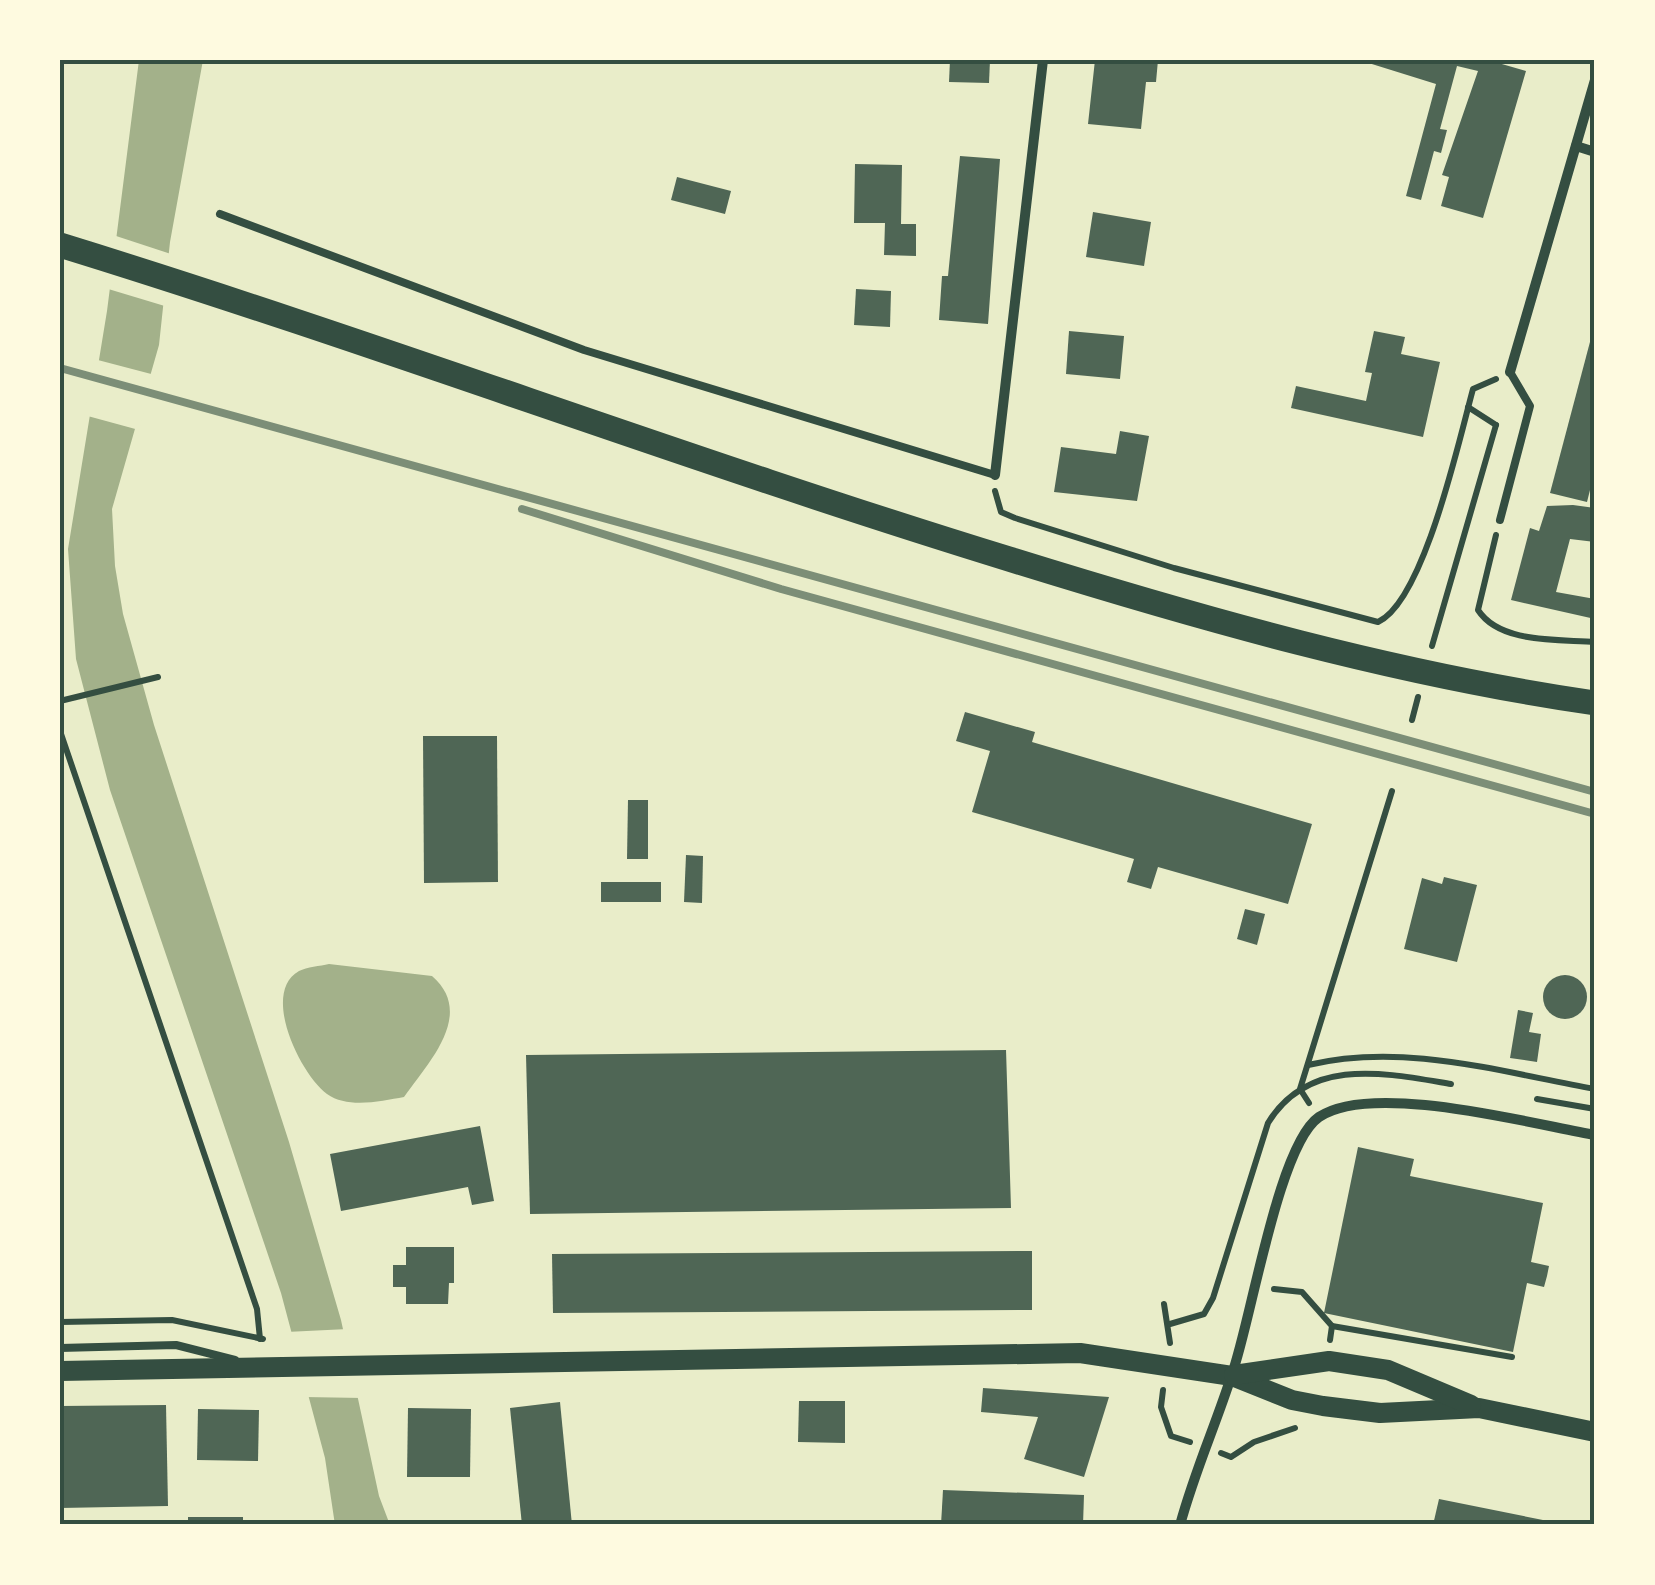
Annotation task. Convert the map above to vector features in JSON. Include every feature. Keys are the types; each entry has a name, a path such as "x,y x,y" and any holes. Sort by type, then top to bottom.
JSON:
{"main road":[{"path":"60,245 758,479 1104,589 1439,678 1595,703"},
{"path":"60,1371 1056,1352 1124,1357 1232,1376 1292,1400 1380,1413 1479,1408"},
{"path":"1232,1376 1329,1360 1388,1370 1479,1408 1595,1432"}],"street":[{"path":"996,474 1043,60"},
{"path":"1510,372 1595,80"},
{"path":"1576,146 1595,152"},
{"path":"1180,1525 1202,1446 1232,1376 1285,1177 1303,1136 1318,1118 1354,1105 1396,1102 1595,1135"}],"lane":[{"path":"220,214 584,350 996,474"},
{"path":"1500,520 1530,406 1510,372"},
{"path":"60,1348 176,1345 263,1367"}],"path":[{"path":"996,474 1001,512 1015,518 1174,568 1378,622 1391,616 1415,577 1473,389 1510,372"},
{"path":"1432,648 1496,425 1468,407"},
{"path":"1500,520 1478,610 1484,618 1521,635 1595,642"},
{"path":"60,701 158,676"},
{"path":"1412,720 1418,696"},
{"path":"60,731 257,1309 260,1339"},
{"path":"1164,1304 1170,1324 1204,1314 1214,1298 1268,1124 1285,1100 1300,1089 1392,790"},
{"path":"1308,1064 1350,1055 1415,1056 1595,1089"},
{"path":"1289,1292 1302,1292 1331,1330 1512,1358"},
{"path":"1160,1407 1172,1436"},
{"path":"1231,1457 1254,1442 1305,1425"}],"shaded area":[{"path":"139,60 203,60 170,242 159,345 112,509 123,614 154,725 289,1142 341,1320 379,1496 390,1525 335,1525 325,1458 281,1293 110,790 76,659 68,549 107,311"},
{"path":"329,964 432,976 444,991 450,1006 443,1038 404,1097 365,1103 335,1099 317,1084 296,1053 284,1015 283,997 288,982 299,971"}],"pier":[{"path":"110,234 174,255 168,307 105,288"},
{"path":"94,359 155,375 139,430 84,415"},
{"path":"348,1329 363,1398 304,1397 286,1332"}],"building":[{"path":"950,60 990,60 989,83 949,82"},
{"path":"1095,60 1158,60 1156,82 1146,82 1141,129 1088,124"},
{"path":"1359,60 1488,60 1526,71 1483,218 1441,206 1449,177 1442,175 1478,71 1457,66 1440,129 1447,130 1441,153 1434,151 1421,200 1406,196 1436,84"},
{"path":"960,156 1000,159 988,324 939,320 942,276 948,276"},
{"path":"855,164 902,165 901,224 916,224 916,256 884,255 885,223 854,223"},
{"path":"677,177 731,191 725,214 671,200"},
{"path":"1093,212 1151,222 1144,266 1086,257"},
{"path":"856,289 891,291 890,327 854,325"},
{"path":"1595,323 1595,470 1587,502 1550,493"},
{"path":"1069,331 1124,336 1120,379 1066,374"},
{"path":"1374,331 1405,337 1401,354 1440,362 1423,437 1291,408 1296,386 1366,401 1372,373 1365,372"},
{"path":"1120,431 1149,436 1137,501 1054,492 1061,447 1116,454"},
{"path":"1547,506 1595,508 1595,542 1570,539 1556,592 1595,599 1595,619 1511,600 1530,528 1539,531"},
{"path":"965,712 1035,732 1032,742 1312,824 1288,904 1158,867 1151,889 1127,882 1134,859 972,812 990,751 956,741"},
{"path":"423,736 497,736 498,882 424,883"},
{"path":"628,800 648,800 648,859 627,859"},
{"path":"686,855 703,856 702,903 684,902"},
{"path":"1444,877 1477,885 1457,962 1404,949 1422,878 1442,884"},
{"path":"601,882 661,882 661,902 601,902"},
{"path":"1245,909 1265,914 1257,945 1237,939"},
{"path":"1565,975 1580,982 1587,997 1580,1012 1565,1019 1550,1012 1543,997 1550,982"},
{"path":"1518,1010 1533,1013 1529,1032 1541,1034 1537,1062 1510,1058"},
{"path":"1006,1050 1011,1208 530,1214 526,1055"},
{"path":"480,1126 494,1201 472,1205 468,1187 341,1211 330,1154"},
{"path":"1358,1147 1414,1159 1410,1176 1543,1203 1531,1262 1549,1266 1547,1276 1544,1287 1527,1283 1513,1352 1324,1313"},
{"path":"406,1247 454,1247 454,1283 449,1283 448,1304 406,1304 406,1287 393,1287 393,1265 406,1265"},
{"path":"1032,1251 1032,1310 553,1313 552,1254"},
{"path":"983,1388 1109,1397 1084,1477 1024,1459 1038,1417 981,1412"},
{"path":"799,1401 845,1401 845,1443 798,1442"},
{"path":"560,1402 572,1525 522,1525 510,1408"},
{"path":"166,1405 168,1506 60,1508 60,1406"},
{"path":"408,1408 471,1409 470,1477 407,1477"},
{"path":"198,1409 259,1410 258,1461 197,1460"},
{"path":"943,1490 1084,1495 1083,1525 941,1525"},
{"path":"1439,1499 1558,1523 1558,1525 1433,1525"},
{"path":"188,1517 243,1517 243,1525 188,1525"}],"railway":[{"path":"60,368 1595,792"},
{"path":"522,509 781,589 1595,814"}]}
